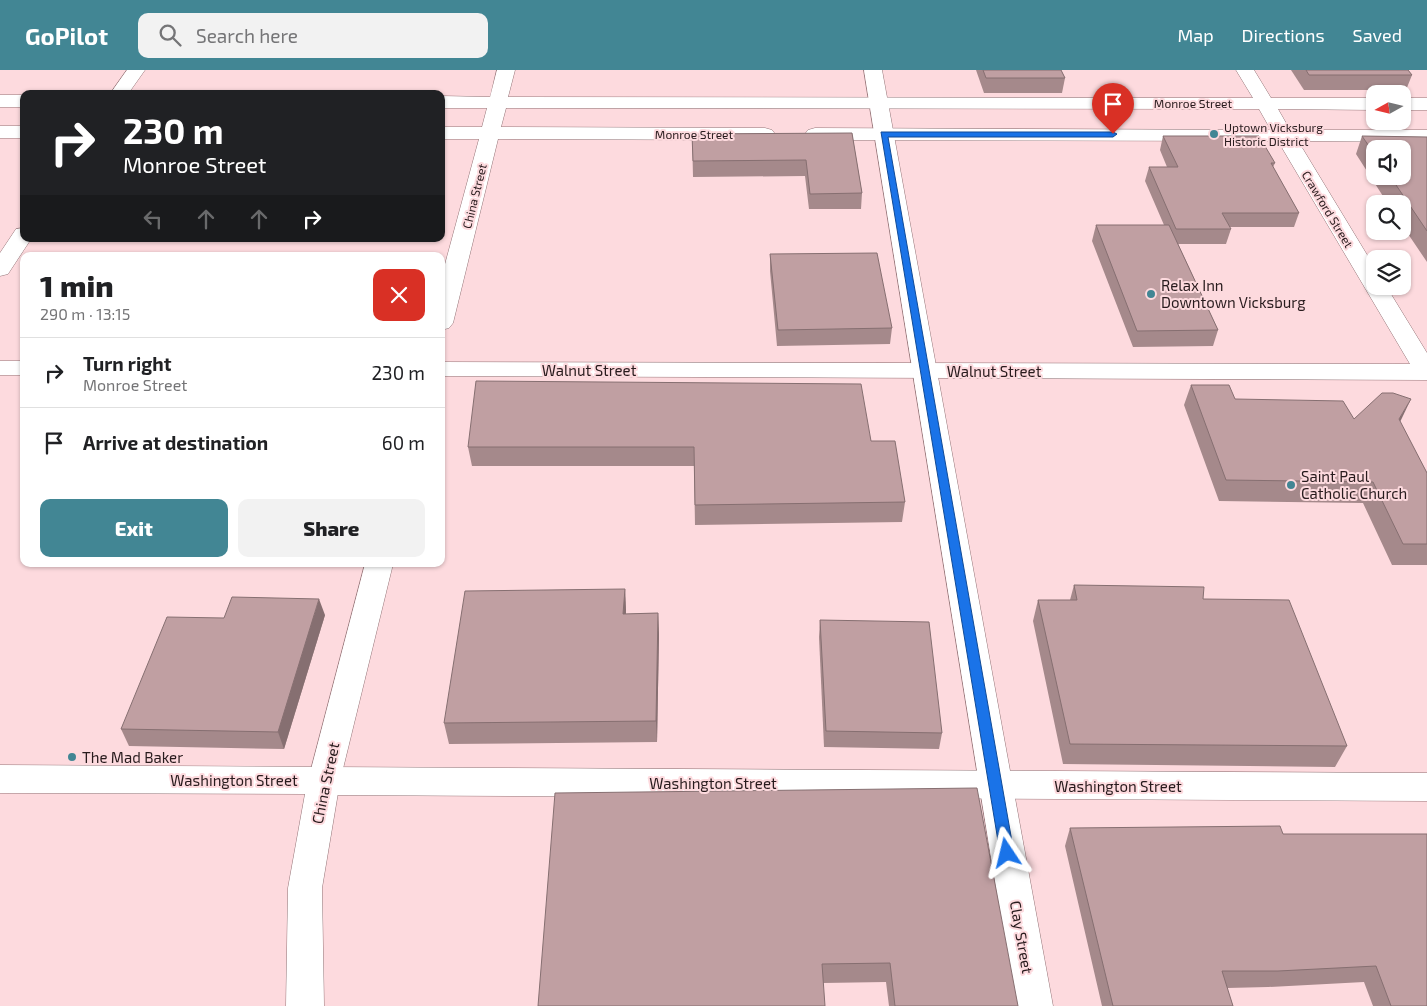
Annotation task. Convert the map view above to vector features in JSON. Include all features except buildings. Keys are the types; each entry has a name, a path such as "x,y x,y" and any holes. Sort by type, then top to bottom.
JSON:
{"street":[{"path":"123,90 136,70"},
{"name":"China Street","path":"445,307 506,70"},
{"name":"Clay Street","path":"873,70 1034,1006"},
{"name":"Crawford Street","path":"1245,70 1427,372"},
{"path":"0,101 20,101"},
{"name":"Monroe Street","path":"445,102 1366,104"},
{"path":"1411,104 1427,104"},
{"path":"0,132 20,132"},
{"name":"Monroe Street","path":"445,133 1427,136"},
{"path":"0,269 20,240"},
{"path":"0,368 20,368"},
{"name":"Walnut Street","path":"445,369 1427,372"},
{"name":"China Street","path":"305,1006 305,888 324,781 378,567"},
{"name":"Washington Street","path":"0,779 1427,786"}],"place":[{"name":"Uptown Vicksburg Historic District","path":"1214,134"},
{"name":"Relax Inn Downtown Vicksburg","path":"1151,294"},
{"name":"Saint Paul Catholic Church","path":"1291,485"},
{"name":"The Mad Baker","path":"72,757"}],"route":[{"path":"1007,853 884,134 1113,134"}]}
